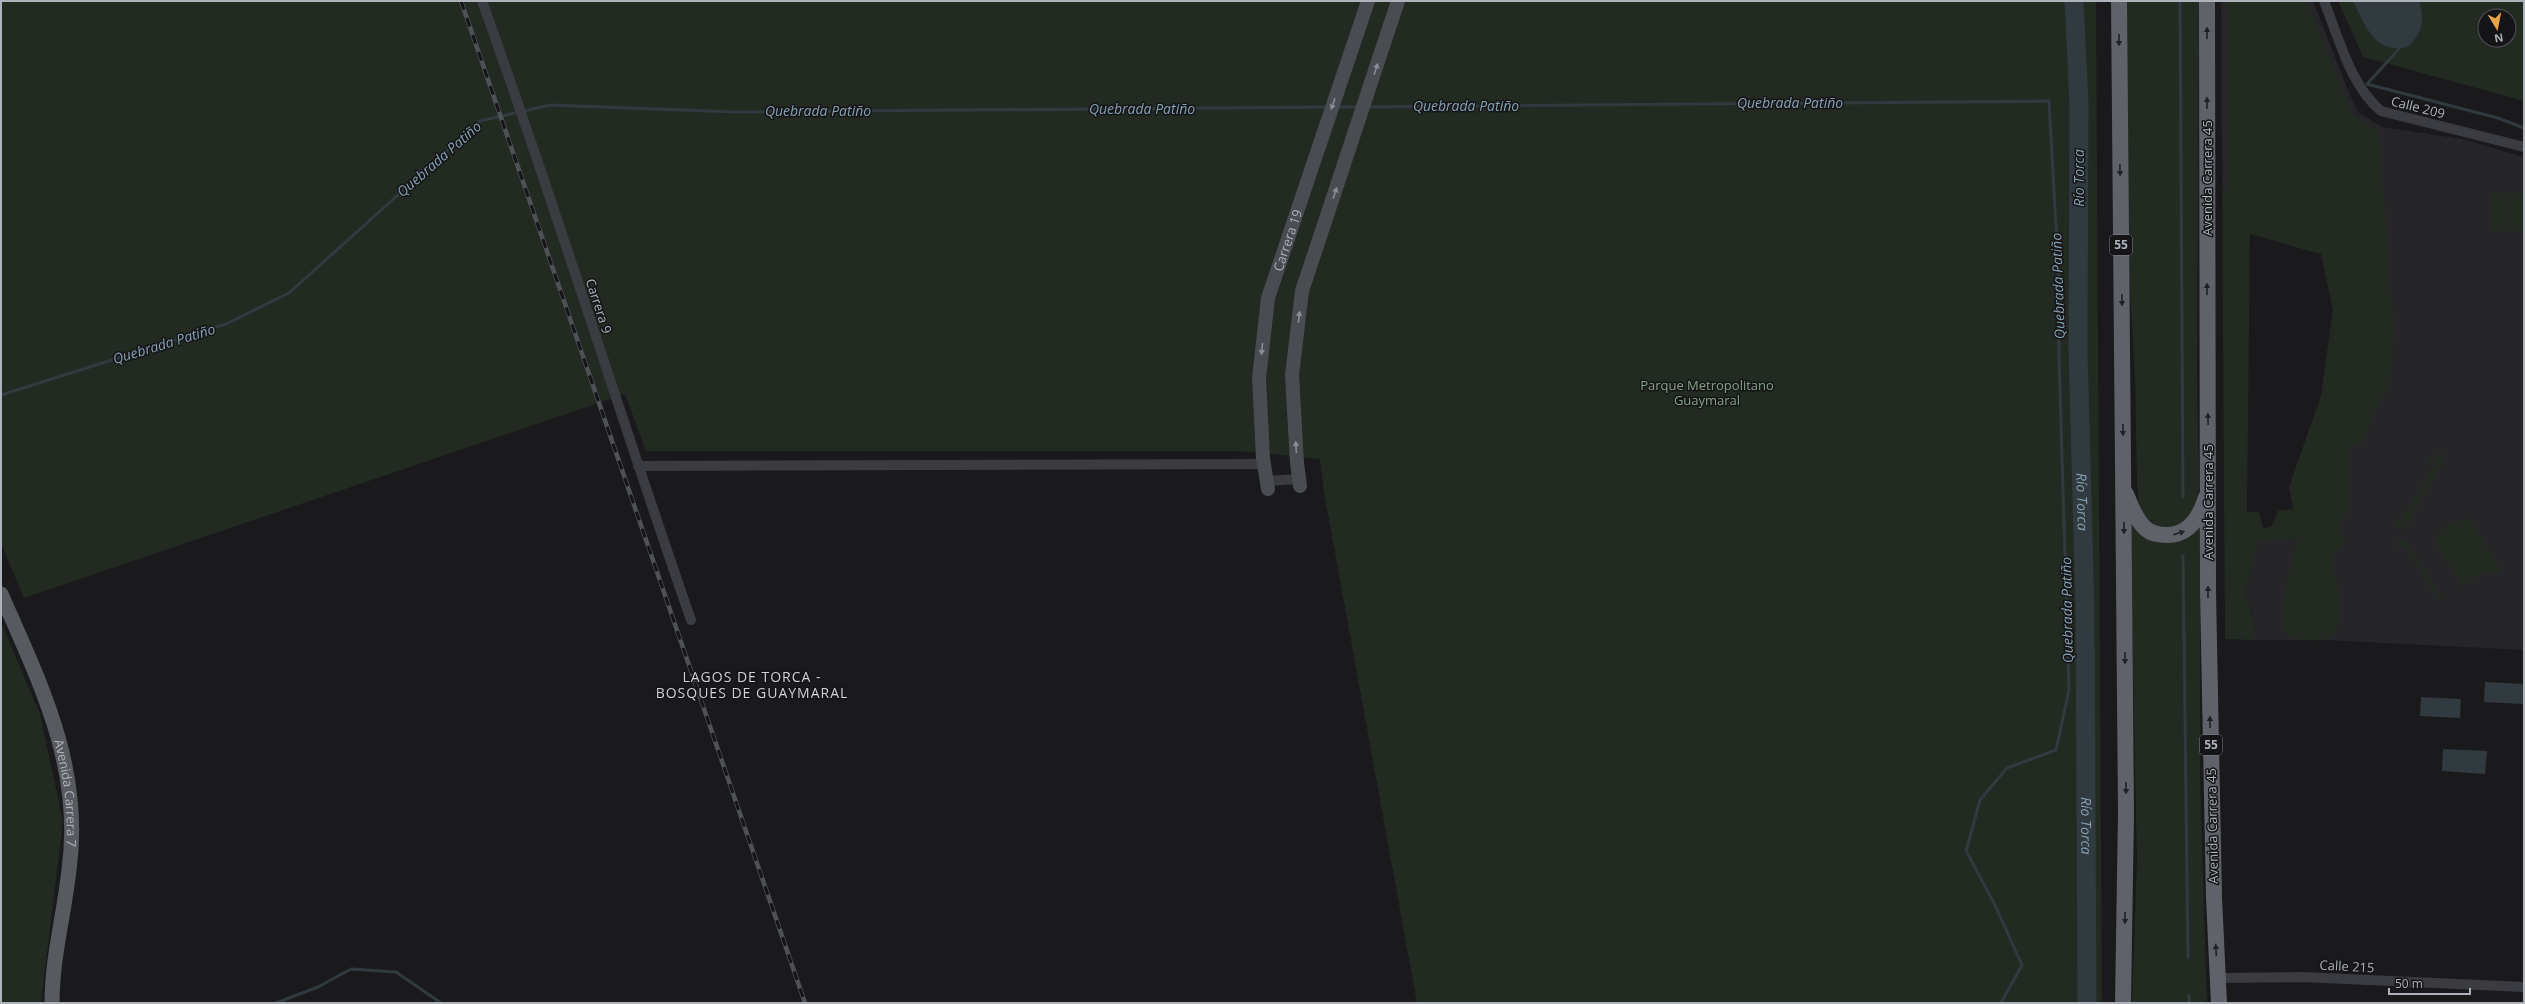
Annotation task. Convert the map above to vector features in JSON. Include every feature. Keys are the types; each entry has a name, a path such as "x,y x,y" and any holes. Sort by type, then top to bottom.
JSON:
{"highway":[{"name":"55","path":"2119,1 2126,814 2123,1003"},
{"name":"Avenida Carrera 45","path":"2207,1 2210,689 2218,1003"},
{"path":"2124,488 2139,521 2147,529 2153,534 2175,535 2188,530 2198,518 2209,486"}],"main road":[{"name":"Carrera 19","path":"1267,485 1264,464 1259,378 1268,298 1368,1"},
{"path":"1300,482 1292,375 1302,291 1398,1"},
{"name":"Avenida Carrera 7","path":"1,594 50,709 59,735 66,773 71,836 70,870 62,913 52,1003"}],"street":[{"name":"Carrera 9","path":"482,1 524,118 638,466 691,620"},
{"name":"Calle 209","path":"2324,1 2360,88 2370,101 2381,111 2524,147"},
{"path":"638,466 1264,464"},
{"path":"1267,485 1300,482"},
{"name":"Calle 215","path":"2217,978 2302,977 2524,987"}],"shaded area":[{"path":"2221,1 2313,1 2349,93 2359,113 2382,127 2462,139 2524,157 2524,650 2325,640 2250,640 2256,631 2246,592 2258,540 2298,538 2289,487 2321,396 2333,310 2321,254 2244,232 2242,211 2222,185"},
{"path":"2353,1 2419,1 2422,21 2419,32 2407,47 2387,47 2372,36"},
{"path":"2485,682 2524,684 2523,704 2484,702"},
{"path":"2421,697 2461,699 2460,718 2420,716"},
{"path":"2443,749 2487,751 2485,774 2442,771"}],"green space":[{"name":"Parque Metropolitano Guaymaral","path":"1,1 2096,1 2102,1003 1417,1003 1324,492 1320,459 1238,451 646,451 625,394 24,598 1,544"},
{"path":"2126,1 2199,1 2197,370 2199,483 2196,511 2184,526 2169,531 2145,522 2139,505 2137,483 2135,376 2129,274"},
{"path":"2226,1 2307,1 2353,116 2379,131 2394,330 2391,386 2382,398 2375,412 2365,441 2350,447 2348,512 2339,523 2346,542 2331,559 2338,591 2340,617 2337,628 2331,636 2321,640 2293,638 2283,629 2283,605 2289,572 2298,538 2258,541 2246,592 2256,631 2250,640 2225,639 2222,185 2227,191","holes":["2250,234 2321,254 2333,310 2321,396 2289,487 2294,509 2278,511 2271,527 2263,528 2259,512 2247,512"]},
{"path":"2338,1 2524,1 2524,101 2363,57"},
{"path":"2491,193 2509,193 2508,231 2491,231"},
{"path":"2510,193 2524,193 2524,231 2509,231"},
{"path":"2437,454 2443,455 2444,460 2405,529 2397,528 2393,520 2402,518 2436,462 2428,464 2427,461"},
{"path":"2470,519 2503,573 2481,574 2463,586 2433,539 2451,523"},
{"path":"2130,523 2145,536 2200,525 2200,779 2207,1003 2132,1003 2137,860"},
{"path":"2397,540 2406,541 2442,599 2439,601 2405,547 2396,547"},
{"path":"1,622 40,714 63,821 41,1003 1,1003"}],"waterway":[{"name":"Río Torca","path":"2074,1 2079,104 2078,350 2085,613 2087,1003"},
{"path":"2180,1 2183,497"},
{"path":"2399,49 2367,84 2498,118 2524,128"},
{"name":"Quebrada Patiño","path":"1367,107 2049,101 2059,281 2059,357 2069,690 2056,750 2007,768 1980,800 1966,851 1994,903 2022,965 2001,1003"},
{"name":"Quebrada Patiño","path":"1,395 226,324 289,293 480,121 550,105 734,112 1329,107"},
{"name":"Quebrada Patiño","path":"1337,107 1359,107"},
{"path":"2183,556 2188,958"},
{"path":"276,1003 318,987 351,969 396,972 441,1003"},
{"path":"2189,995 2189,1003"}],"railway":[{"path":"461,1 805,1003"}],"district":[{"name":"LAGOS DE TORCA - BOSQUES DE GUAYMARAL","path":"752,686"}]}
